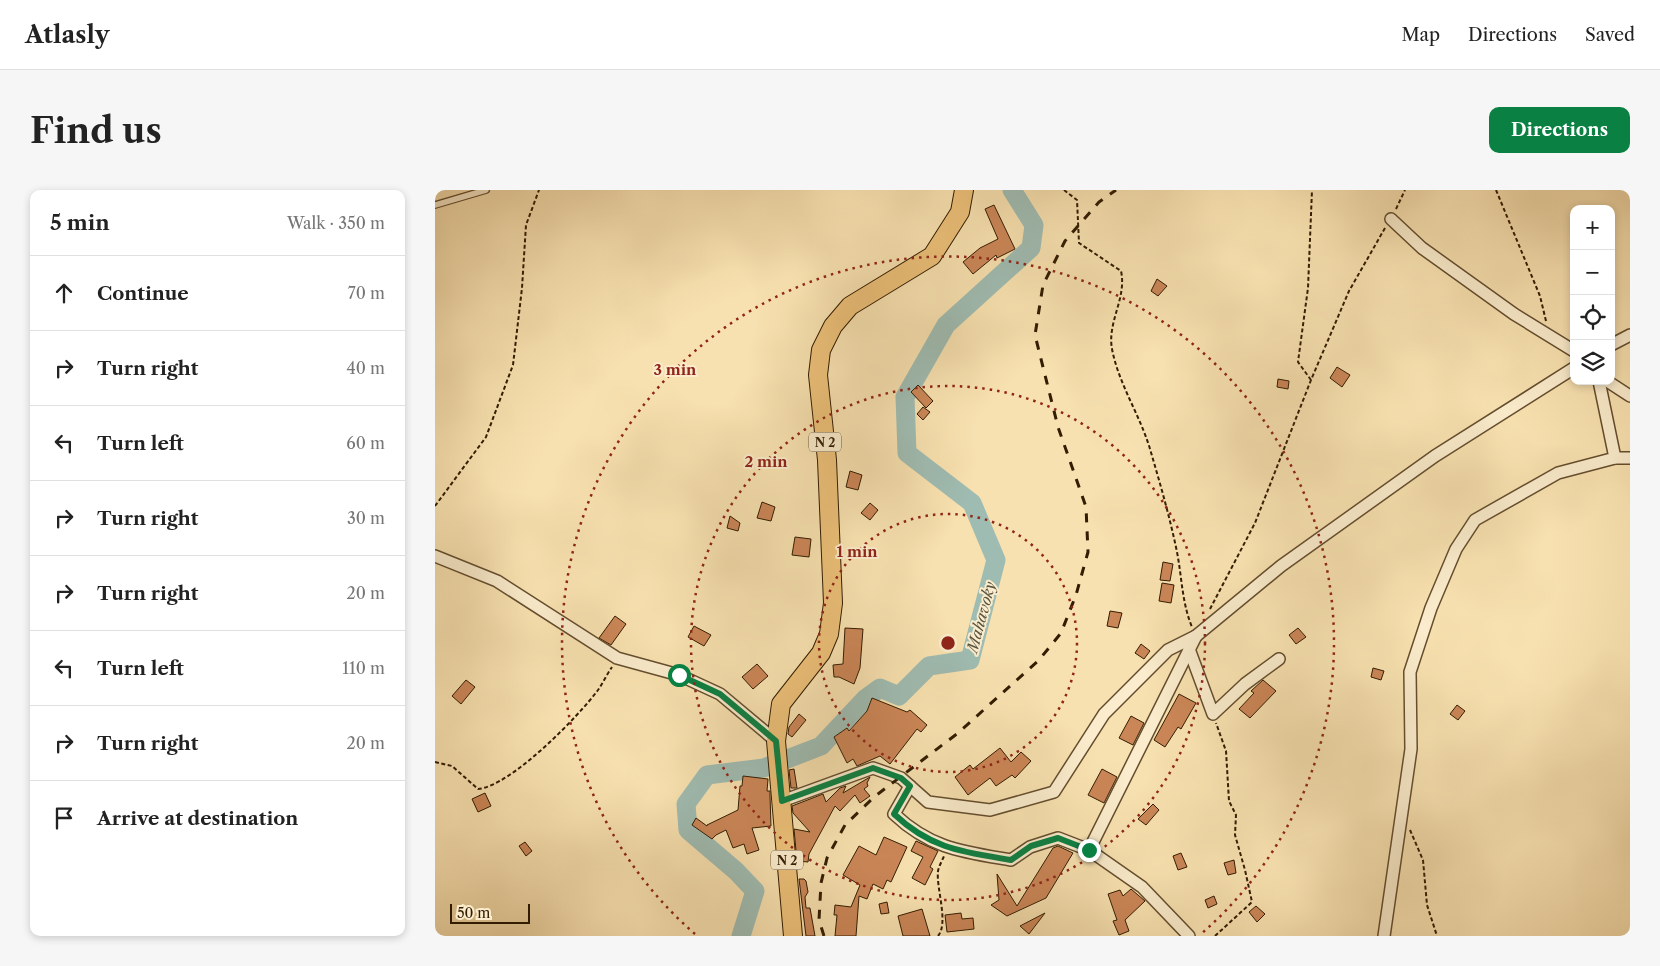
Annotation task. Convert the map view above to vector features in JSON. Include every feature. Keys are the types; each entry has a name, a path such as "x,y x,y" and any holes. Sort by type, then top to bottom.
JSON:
{"main road":[{"name":"N 2","path":"793,936 776,741 781,704 821,653 829,634 833,603 827,460 818,376 821,350 833,326 850,306 932,256 960,212 964,190"}],"street":[{"path":"1391,219 1422,248 1549,338 1570,349"},
{"path":"1615,343 1630,335"},
{"path":"781,793 873,768 901,778 928,802 991,810 1054,792 1104,714 1137,678 1168,650 1196,636 1281,566 1410,474 1570,371"},
{"path":"1600,385 1615,458"},
{"path":"1613,385 1630,396"},
{"path":"1384,936 1411,749 1410,672 1431,608 1456,549 1475,520 1558,474 1615,458 1630,458"},
{"path":"435,556 497,581 617,658 679,675 720,694 776,741"},
{"path":"1089,850 1196,636"},
{"path":"1189,649 1213,714 1245,684 1279,659"},
{"path":"910,786 894,814 909,828 948,848 1011,860 1031,846 1058,838 1089,850 1142,887 1189,936"}],"lane":[{"path":"435,205 486,190"}],"path":[{"path":"435,506 486,437 513,365 522,288 526,225 539,190"},
{"path":"1064,190 1077,200 1079,243 1121,271 1124,284 1112,328 1112,347 1118,372 1149,447 1177,553 1185,610 1196,636"},
{"path":"1311,380 1298,362 1308,288 1312,190"},
{"path":"1210,610 1255,523 1311,380 1349,291 1391,219 1405,190"},
{"path":"1496,190 1540,296 1549,338"},
{"path":"435,762 452,766 478,789 485,788 516,771 544,748 598,690 617,658"},
{"path":"1213,714 1226,751 1229,801 1235,815 1235,836 1252,902 1215,936"},
{"path":"1401,822 1411,832 1423,860 1427,905 1437,936"},
{"path":"938,936 941,932 943,919 938,869 948,848"}],"building":[{"path":"994,205 1015,249 997,258 996,255 973,274 963,262 980,248 998,239 985,209"},
{"path":"1157,279 1167,286 1158,296 1151,291"},
{"path":"1337,367 1350,375 1342,387 1330,378"},
{"path":"1278,379 1289,381 1288,389 1277,387"},
{"path":"918,385 933,401 926,408 911,392"},
{"path":"923,407 930,412 923,420 917,414"},
{"path":"850,471 862,475 858,490 846,487"},
{"path":"762,502 775,507 771,521 757,518"},
{"path":"870,503 878,510 870,520 861,513"},
{"path":"730,516 740,523 738,531 727,528"},
{"path":"795,537 811,539 809,557 792,555"},
{"path":"1163,562 1173,564 1170,581 1160,580"},
{"path":"1162,583 1174,585 1171,603 1159,601"},
{"path":"1110,611 1122,613 1118,628 1107,626"},
{"path":"615,616 626,624 611,645 599,638"},
{"path":"694,626 711,635 704,646 688,637"},
{"path":"845,628 863,629 860,668 854,684 839,677 834,677 833,665 843,664"},
{"path":"1298,628 1306,637 1296,644 1289,635"},
{"path":"1141,644 1150,651 1144,659 1135,653"},
{"path":"757,664 768,676 753,689 742,677"},
{"path":"1373,668 1384,671 1381,680 1371,677"},
{"path":"466,680 475,687 461,704 452,696"},
{"path":"1263,680 1276,691 1250,718 1239,709 1254,693 1251,691"},
{"path":"1179,694 1196,703 1181,729 1178,727 1165,747 1154,740"},
{"path":"872,698 907,712 910,710 927,725 921,732 917,729 890,764 880,756 857,766 853,759 847,763 834,737 847,728 849,731 867,711"},
{"path":"1457,705 1465,711 1458,720 1450,714"},
{"path":"799,714 806,720 792,737 788,734 789,727"},
{"path":"1131,716 1144,723 1133,745 1119,738"},
{"path":"1000,748 1011,762 1021,752 1031,761 1015,778 1012,775 996,786 990,778 968,795 955,777 970,765 973,769"},
{"path":"794,769 797,788 791,788 789,770"},
{"path":"1102,769 1117,777 1104,803 1088,795"},
{"path":"743,776 768,779 767,791 770,791 771,826 752,828 759,850 747,854 744,844 733,848 726,830 712,839 692,825 696,818 707,826 738,810 740,786 742,786"},
{"path":"870,777 867,783 868,786 864,789 870,796 860,803 855,795 840,811 835,806 809,854 808,862 797,861 794,829 810,832 793,813 792,806 823,794 826,802 840,788 846,786 843,793"},
{"path":"485,793 491,806 478,812 472,799"},
{"path":"1153,804 1159,810 1146,825 1138,819"},
{"path":"884,837 907,847 891,882 887,880 883,889 873,884 867,899 859,896 856,936 835,936 837,915 834,915 835,905 851,907 860,885 843,875 859,846 876,855"},
{"path":"916,841 938,851 930,867 933,869 925,885 912,878 923,857 911,851"},
{"path":"525,842 532,851 526,856 519,846"},
{"path":"1058,846 1073,853 1046,898 1007,916 991,905 999,900 997,874 1017,906 1053,848"},
{"path":"1181,853 1187,867 1178,870 1173,856"},
{"path":"1234,860 1236,873 1228,875 1224,863"},
{"path":"799,879 806,881 808,892 805,897 806,908 810,908 815,936 806,936"},
{"path":"1131,889 1145,901 1125,920 1129,931 1119,935 1113,921 1117,920 1108,894 1120,890 1123,896"},
{"path":"1214,896 1217,904 1208,908 1205,900"},
{"path":"887,902 889,913 881,914 879,904"},
{"path":"1256,906 1265,914 1257,922 1249,912"},
{"path":"922,909 930,936 903,936 898,916"},
{"path":"961,913 962,919 973,918 974,929 947,932 945,915"},
{"path":"1045,913 1029,934 1020,926"}],"waterway":[{"name":"Mahavoky","path":"741,936 755,891 736,871 688,830 686,804 707,775 764,768 821,746 865,699 880,688 899,696 929,666 970,660 996,560 972,503 907,453 905,397 946,325 1031,248 1034,225 1012,190"}],"railway":[{"path":"824,936 819,920 821,883 827,858 845,825 874,797 958,733 1039,660 1061,633 1076,595 1088,552 1086,507 1058,427 1035,335 1043,285 1065,241 1099,202 1116,190"}],"route":[{"path":"679,675 720,694 776,741 782,801 873,768 901,778 910,786 894,814 909,828 952,850 1011,860 1031,846 1058,838 1089,850"}]}
